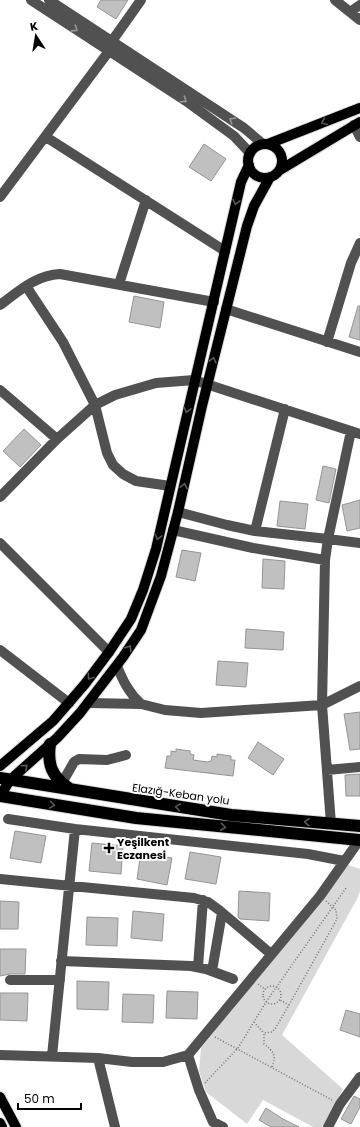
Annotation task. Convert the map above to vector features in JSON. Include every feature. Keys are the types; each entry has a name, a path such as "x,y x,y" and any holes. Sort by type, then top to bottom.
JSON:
{"highway":[{"path":"50,744 50,766 62,784 73,790"},
{"name":"Elazığ-Keban yolu","path":"5,779 231,815 360,826"},
{"path":"0,796 136,818 358,844"}],"main road":[{"path":"0,766 53,721 69,704 131,619 143,590 156,549 241,182 249,165 250,153 254,148 360,108"},
{"path":"0,796 5,779 50,744 88,703 117,666 140,630 161,576 178,512 226,309 247,226 254,206 270,177 357,123"},
{"path":"266,144 280,152 283,161 280,170"},
{"path":"249,165 251,170 258,176 270,177"},
{"path":"0,1097 16,1127"},
{"path":"0,1123 2,1127"}],"street":[{"path":"31,0 110,46 244,128 266,144"},
{"path":"49,0 240,140 250,153"},
{"path":"0,197 46,137 141,0"},
{"path":"335,0 360,20"},
{"path":"350,12 360,5"},
{"path":"357,123 360,137"},
{"path":"46,137 226,251"},
{"path":"119,284 146,200"},
{"path":"327,342 353,259 360,243"},
{"path":"0,305 26,286 40,278 60,274 214,302"},
{"path":"26,286 63,342 95,404 107,453 117,470 136,480 170,486"},
{"path":"226,309 360,352"},
{"path":"0,497 57,439 95,404 132,389 156,383 194,380 208,383 355,433 328,539 325,560 322,705 331,824"},
{"path":"0,390 57,439"},
{"path":"255,531 285,409"},
{"path":"178,512 227,526 255,531 360,543"},
{"path":"173,530 252,548 325,560"},
{"path":"0,543 108,652"},
{"path":"0,650 69,704"},
{"path":"117,666 125,686 141,704"},
{"path":"88,703 141,704 165,710 201,712 322,705 360,686"},
{"path":"62,784 74,762 79,759 107,760 126,755"},
{"path":"327,770 360,767"},
{"path":"8,819 308,854 344,861"},
{"path":"52,1056 75,828"},
{"path":"0,1055 98,1058 132,1062 162,1062 188,1055 320,896 344,861 358,844"},
{"path":"0,879 203,900 222,913 271,954"},
{"path":"198,967 203,900"},
{"path":"212,971 222,913"},
{"path":"61,960 171,964 198,967 233,979"},
{"path":"10,980 60,980"},
{"path":"188,1055 199,1090 213,1122 223,1127"},
{"path":"98,1058 115,1127"},
{"path":"328,1127 340,1104 360,1077"}],"path":[{"path":"199,1090 238,1048 266,1002 346,888"},
{"path":"264,1033 272,1032 275,1029 337,919 337,914 332,907 320,896"},
{"path":"272,985 277,987 281,991 280,1000 272,1004 266,1002 263,997 264,989 272,985"},
{"path":"280,1000 289,1004"},
{"path":"254,1022 264,1033 264,1044 275,1056 272,1067"},
{"path":"207,1033 238,1048 340,1104"}],"shaded area":[{"path":"348,865 360,869 360,891 358,897 282,1035 343,1089 322,1127 313,1127 263,1100 247,1124 206,1092 199,1071 201,1048"}],"building":[{"path":"101,0 128,0 116,19 97,7"},
{"path":"204,144 226,159 211,181 189,167"},
{"path":"134,296 164,302 160,328 129,322"},
{"path":"358,306 360,306 360,340 349,337"},
{"path":"24,429 41,445 20,467 3,451"},
{"path":"323,466 336,469 329,503 316,500"},
{"path":"360,500 360,528 347,531 342,505"},
{"path":"280,501 308,504 305,529 277,526"},
{"path":"182,550 201,553 195,581 176,577"},
{"path":"263,559 285,561 284,589 262,588"},
{"path":"246,629 284,632 283,650 245,648"},
{"path":"218,661 248,663 246,687 216,685"},
{"path":"360,712 360,749 350,750 344,714"},
{"path":"258,742 284,759 273,775 248,758"},
{"path":"176,749 190,751 190,754 194,755 193,760 207,762 211,761 212,756 217,757 217,754 231,756 231,760 235,760 233,776 165,768 167,756 171,756 171,751 176,752"},
{"path":"360,774 360,796 346,796 345,775"},
{"path":"15,831 46,836 41,863 10,858"},
{"path":"92,843 123,846 121,874 89,871"},
{"path":"141,852 172,858 167,885 137,879"},
{"path":"190,852 221,857 216,884 185,879"},
{"path":"239,891 270,893 269,921 240,919 238,917"},
{"path":"0,901 19,902 18,929 0,929"},
{"path":"133,911 164,914 162,941 131,938"},
{"path":"87,917 118,918 117,946 86,945"},
{"path":"0,949 26,949 25,974 0,976"},
{"path":"77,981 109,982 108,1010 77,1009"},
{"path":"167,991 198,992 197,1019 166,1018"},
{"path":"0,993 28,993 27,1021 0,1020"},
{"path":"123,994 154,995 153,1023 122,1022"},
{"path":"346,1010 360,1014 360,1037 340,1030"},
{"path":"354,1096 360,1099 360,1107 351,1124 341,1119"},
{"path":"266,1108 299,1127 271,1127 259,1120"}],"place":[{"name":"Yeşilkent Eczanesi","path":"109,848"}]}
